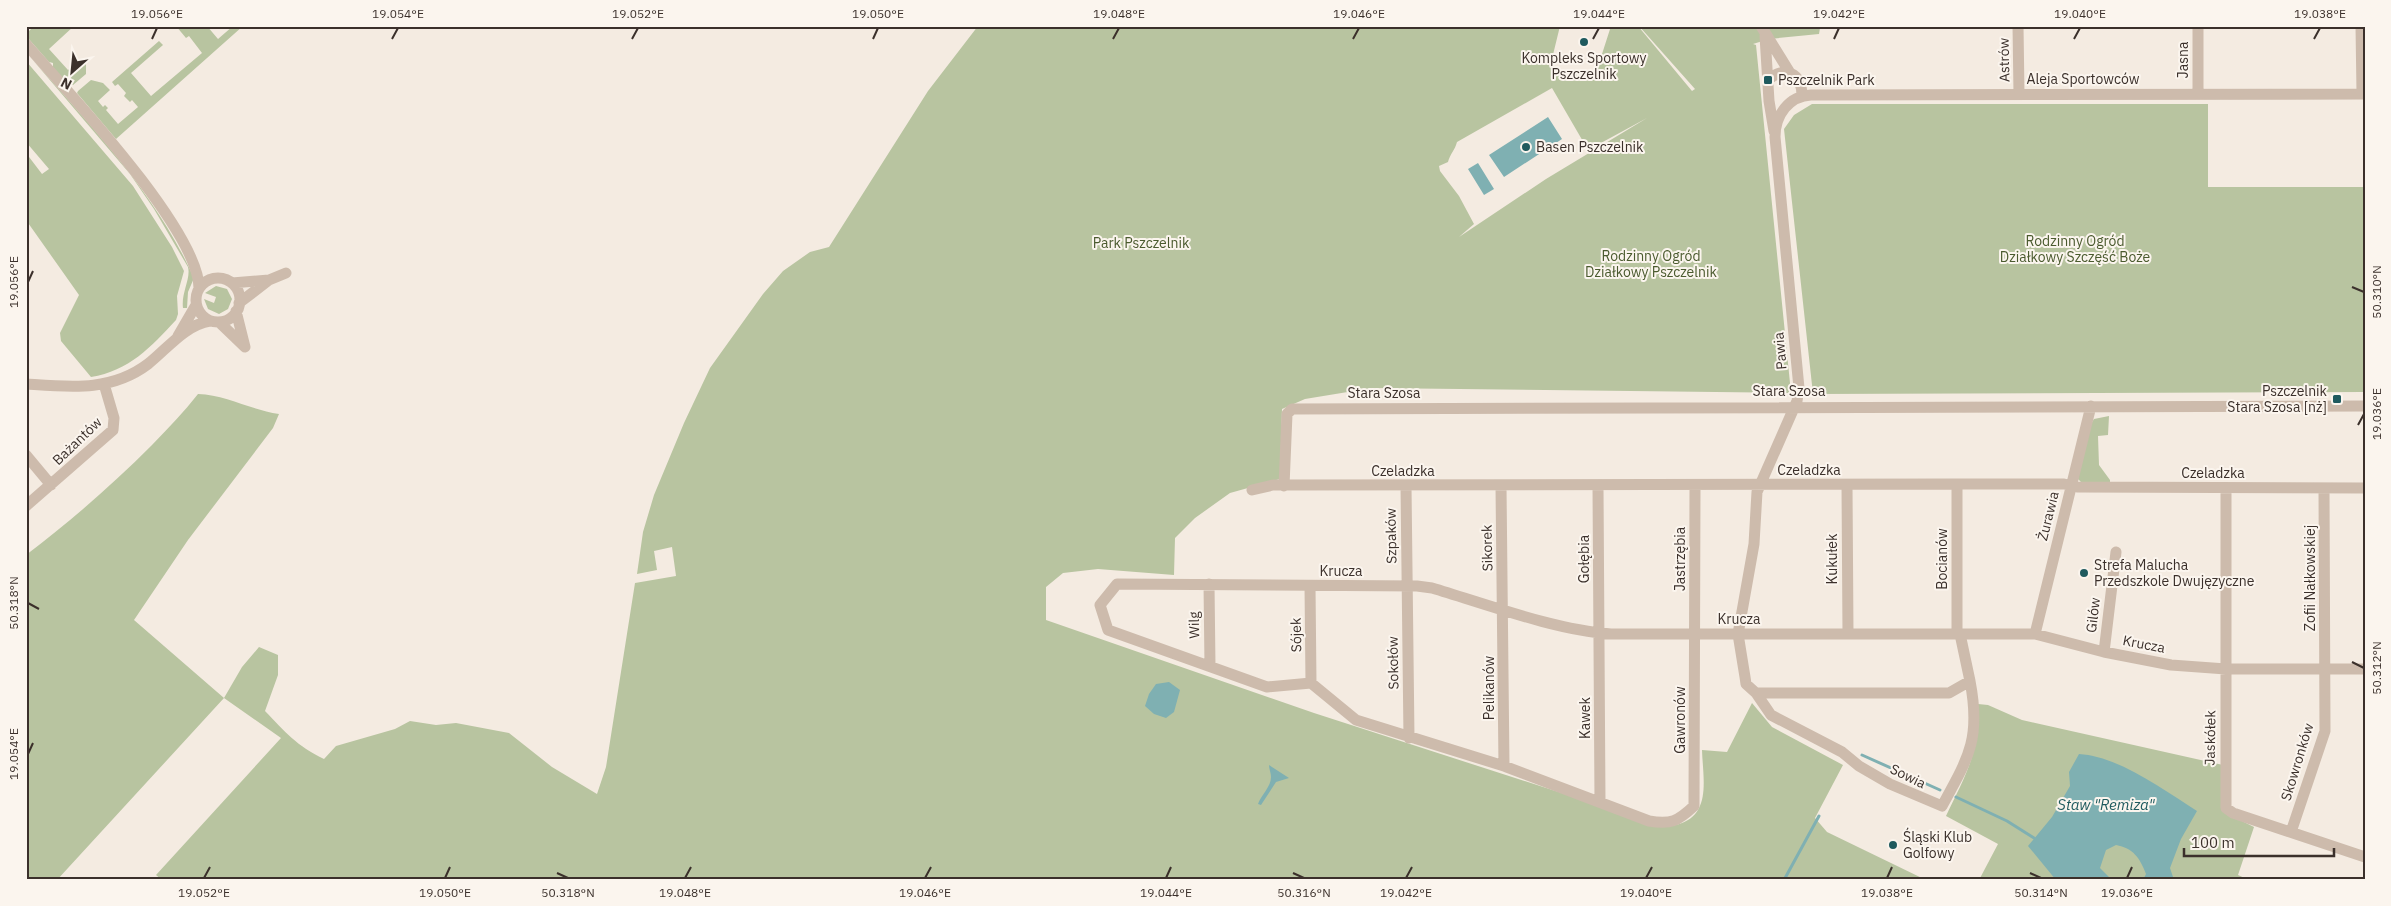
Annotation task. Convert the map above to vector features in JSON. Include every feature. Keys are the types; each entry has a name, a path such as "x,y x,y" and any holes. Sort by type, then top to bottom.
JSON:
{"street":[{"name":"Astrów","path":"2018,26 2019,94"},
{"name":"Jasna","path":"2198,26 2198,94"},
{"path":"2361,26 2363,94"},
{"path":"1763,31 1790,73 1798,78 1802,86 1797,98 1776,99 1768,93"},
{"path":"1763,31 1768,93 1775,137"},
{"path":"26,44 135,172 187,250 215,278"},
{"path":"1768,80 1778,72 1790,73"},
{"name":"Aleja Sportowców","path":"1797,98 2019,94 2363,94"},
{"name":"Pawia","path":"1738,634 1754,544 1757,492 1795,406 1799,388 1775,137 1780,115 1797,98"},
{"path":"26,384 81,387 104,384 121,379 141,369 178,336 196,305 199,288 197,276 187,250"},
{"path":"232,283 269,280 286,273"},
{"path":"196,305 201,314 214,321 245,347 237,290 232,283 222,278 215,278 206,281 199,288"},
{"path":"178,336 214,321 229,319 238,307 269,280"},
{"name":"Bażantów","path":"26,506 113,430 114,418 104,384"},
{"name":"Żurawia","path":"2035,634 2091,406"},
{"name":"Stara Szosa","path":"1284,486 1287,414 1292,408 2365,406"},
{"name":"Bażantów","path":"26,455 51,485"},
{"name":"Czeladzka","path":"1252,490 1284,486 1759,484 2365,488"},
{"name":"Bocianów","path":"1957,484 1959,634"},
{"name":"Jastrzębia","path":"1695,485 1695,634"},
{"name":"Kukułek","path":"1847,485 1848,634"},
{"name":"Szpaków","path":"1406,486 1407,586"},
{"name":"Sikorek","path":"1501,486 1503,609"},
{"name":"Gołębia","path":"1598,486 1600,633"},
{"name":"Jaskółek","path":"2226,488 2226,808 2233,813 2291,832"},
{"name":"Zofii Nałkowskiej","path":"2324,488 2325,669"},
{"name":"Gilów","path":"2104,652 2116,552"},
{"name":"Krucza","path":"1210,666 1108,630 1100,605 1117,584 1407,586 1432,588 1565,626 1600,633 2035,634 2104,652 2171,665 2226,668 2365,669"},
{"name":"Wilg","path":"1209,584 1210,666"},
{"name":"Sójek","path":"1310,586 1312,683"},
{"name":"Sokołów","path":"1407,586 1409,738"},
{"name":"Pelikanów","path":"1503,609 1504,766"},
{"name":"Kawek","path":"1600,633 1600,802"},
{"name":"Gawronów","path":"1600,802 1649,821 1663,824 1680,820 1694,806 1695,634"},
{"name":"Sowia","path":"1738,634 1746,684 1756,693 1771,714 1842,752 1858,766 1890,784 1916,797 1942,806 1964,766 1974,740 1974,701 1959,634"},
{"path":"1210,666 1267,687 1312,683 1356,720 1504,766 1600,802"},
{"name":"Skowronków","path":"2291,832 2324,731 2325,669"},
{"path":"1756,693 1950,693 1970,681"},
{"path":"2291,832 2365,857"}],"green space":[{"path":"34,26 74,26 49,49 68,70 82,59 86,63 86,74 73,85 68,85 53,68 53,63 49,62 27,37 27,33"},
{"path":"176,26 207,26 218,39 233,26 243,26 116,139 77,93 78,91 91,80 103,83 110,90 98,101 103,107 105,105 108,108 106,110 118,124 138,107 132,100 130,102 124,96 126,93 118,84 115,86 112,82 159,41 163,45 131,73 151,96 202,53 189,36 186,38"},
{"path":"978,26 1560,26 1550,67 1594,79 1611,26 1638,26 1692,91 1695,89 1639,26 1876,26 1820,28 1819,34 1769,39 1753,44 1756,45 1791,393 1372,388 1305,399 1282,409 1280,479 1230,493 1195,518 1175,538 1174,575 1098,569 1063,573 1046,587 1046,620 1314,713 1577,798 1676,825 1695,814 1700,805 1704,785 1702,750 1727,752 1752,703 1772,727 1843,765 1815,818 1827,832 1926,880 162,880 156,875 281,738 224,698 242,667 259,647 278,655 278,675 265,711 299,744 324,759 336,746 395,729 410,721 436,725 456,723 509,733 552,767 597,794 606,767 635,583 676,576 672,547 654,551 657,570 637,574 643,532 654,495 684,423 710,368 763,294 783,271 810,252 829,247 928,91","holes":["1552,88 1588,150 1647,118 1546,179 1459,237 1474,224 1459,196 1440,171 1439,166 1448,162 1457,142"]},
{"path":"26,52 119,159 140,187 160,216 178,246 194,278 188,292 187,308 183,308 183,297 189,272 188,267 154,209 130,174"},
{"path":"26,61 133,186 172,247 184,271 177,296 178,314 176,320 138,356 105,374 91,377 61,341 60,333 79,295 26,220 26,153 42,174 49,169 26,142"},
{"name":"Rodzinny Ogród Działkowy Szczęść Boże","path":"1812,104 2208,104 2208,187 2365,187 2365,392 1813,394 1784,129 1794,115"},
{"path":"216,286 227,289 232,299 228,309 219,314 208,309 204,299 214,303 216,297 205,293"},
{"path":"198,394 219,397 279,414 273,428 188,540 134,620 224,698 57,880 26,880 26,555 75,516 122,474 182,414"},
{"path":"2109,416 2108,435 2098,436 2099,465 2110,480 2110,483 2081,482 2077,478 2091,424 2094,419"},
{"path":"1978,704 1988,705 2022,720 2223,765 2222,811 2254,827 2238,875 2249,880 1979,880 1998,844 1946,816 1965,775 1974,749 1977,736"}],"water":[{"name":"Basen Pszczelnik","path":"1548,117 1562,139 1504,177 1489,155"},
{"path":"1478,163 1494,189 1484,195 1468,169"},
{"path":"1169,682 1180,690 1174,712 1166,718 1154,714 1145,706 1149,694 1156,684"},
{"name":"Staw \"Remiza\"","path":"2079,754 2094,756 2125,767 2197,811 2181,839 2170,868 2174,880 2143,880 2146,874 2135,855 2122,846 2116,845 2106,850 2100,868 2112,880 2056,880 2028,846 2052,817 2070,786 2069,772"},
{"path":"1269,765 1289,778 1276,782 1261,805 1258,804 1271,781"}],"waterway":[{"path":"1862,755 1940,790"},
{"path":"1956,797 2007,821 2034,838"},
{"path":"1784,880 1819,816"}],"place":[{"name":"Kompleks Sportowy Pszczelnik","path":"1584,42"},
{"name":"Pszczelnik Park","path":"1768,80"},
{"name":"Basen Pszczelnik","path":"1526,147"},
{"name":"Pszczelnik Stara Szosa [nż]","path":"2337,399"},
{"name":"Strefa Malucha Przedszkole Dwujęzyczne","path":"2084,573"},
{"name":"Śląski Klub Golfowy","path":"1893,845"}],"park label":[{"name":"Park Pszczelnik","path":"1141,243"},
{"name":"Rodzinny Ogród Działkowy Pszczelnik","path":"1651,264"}]}
